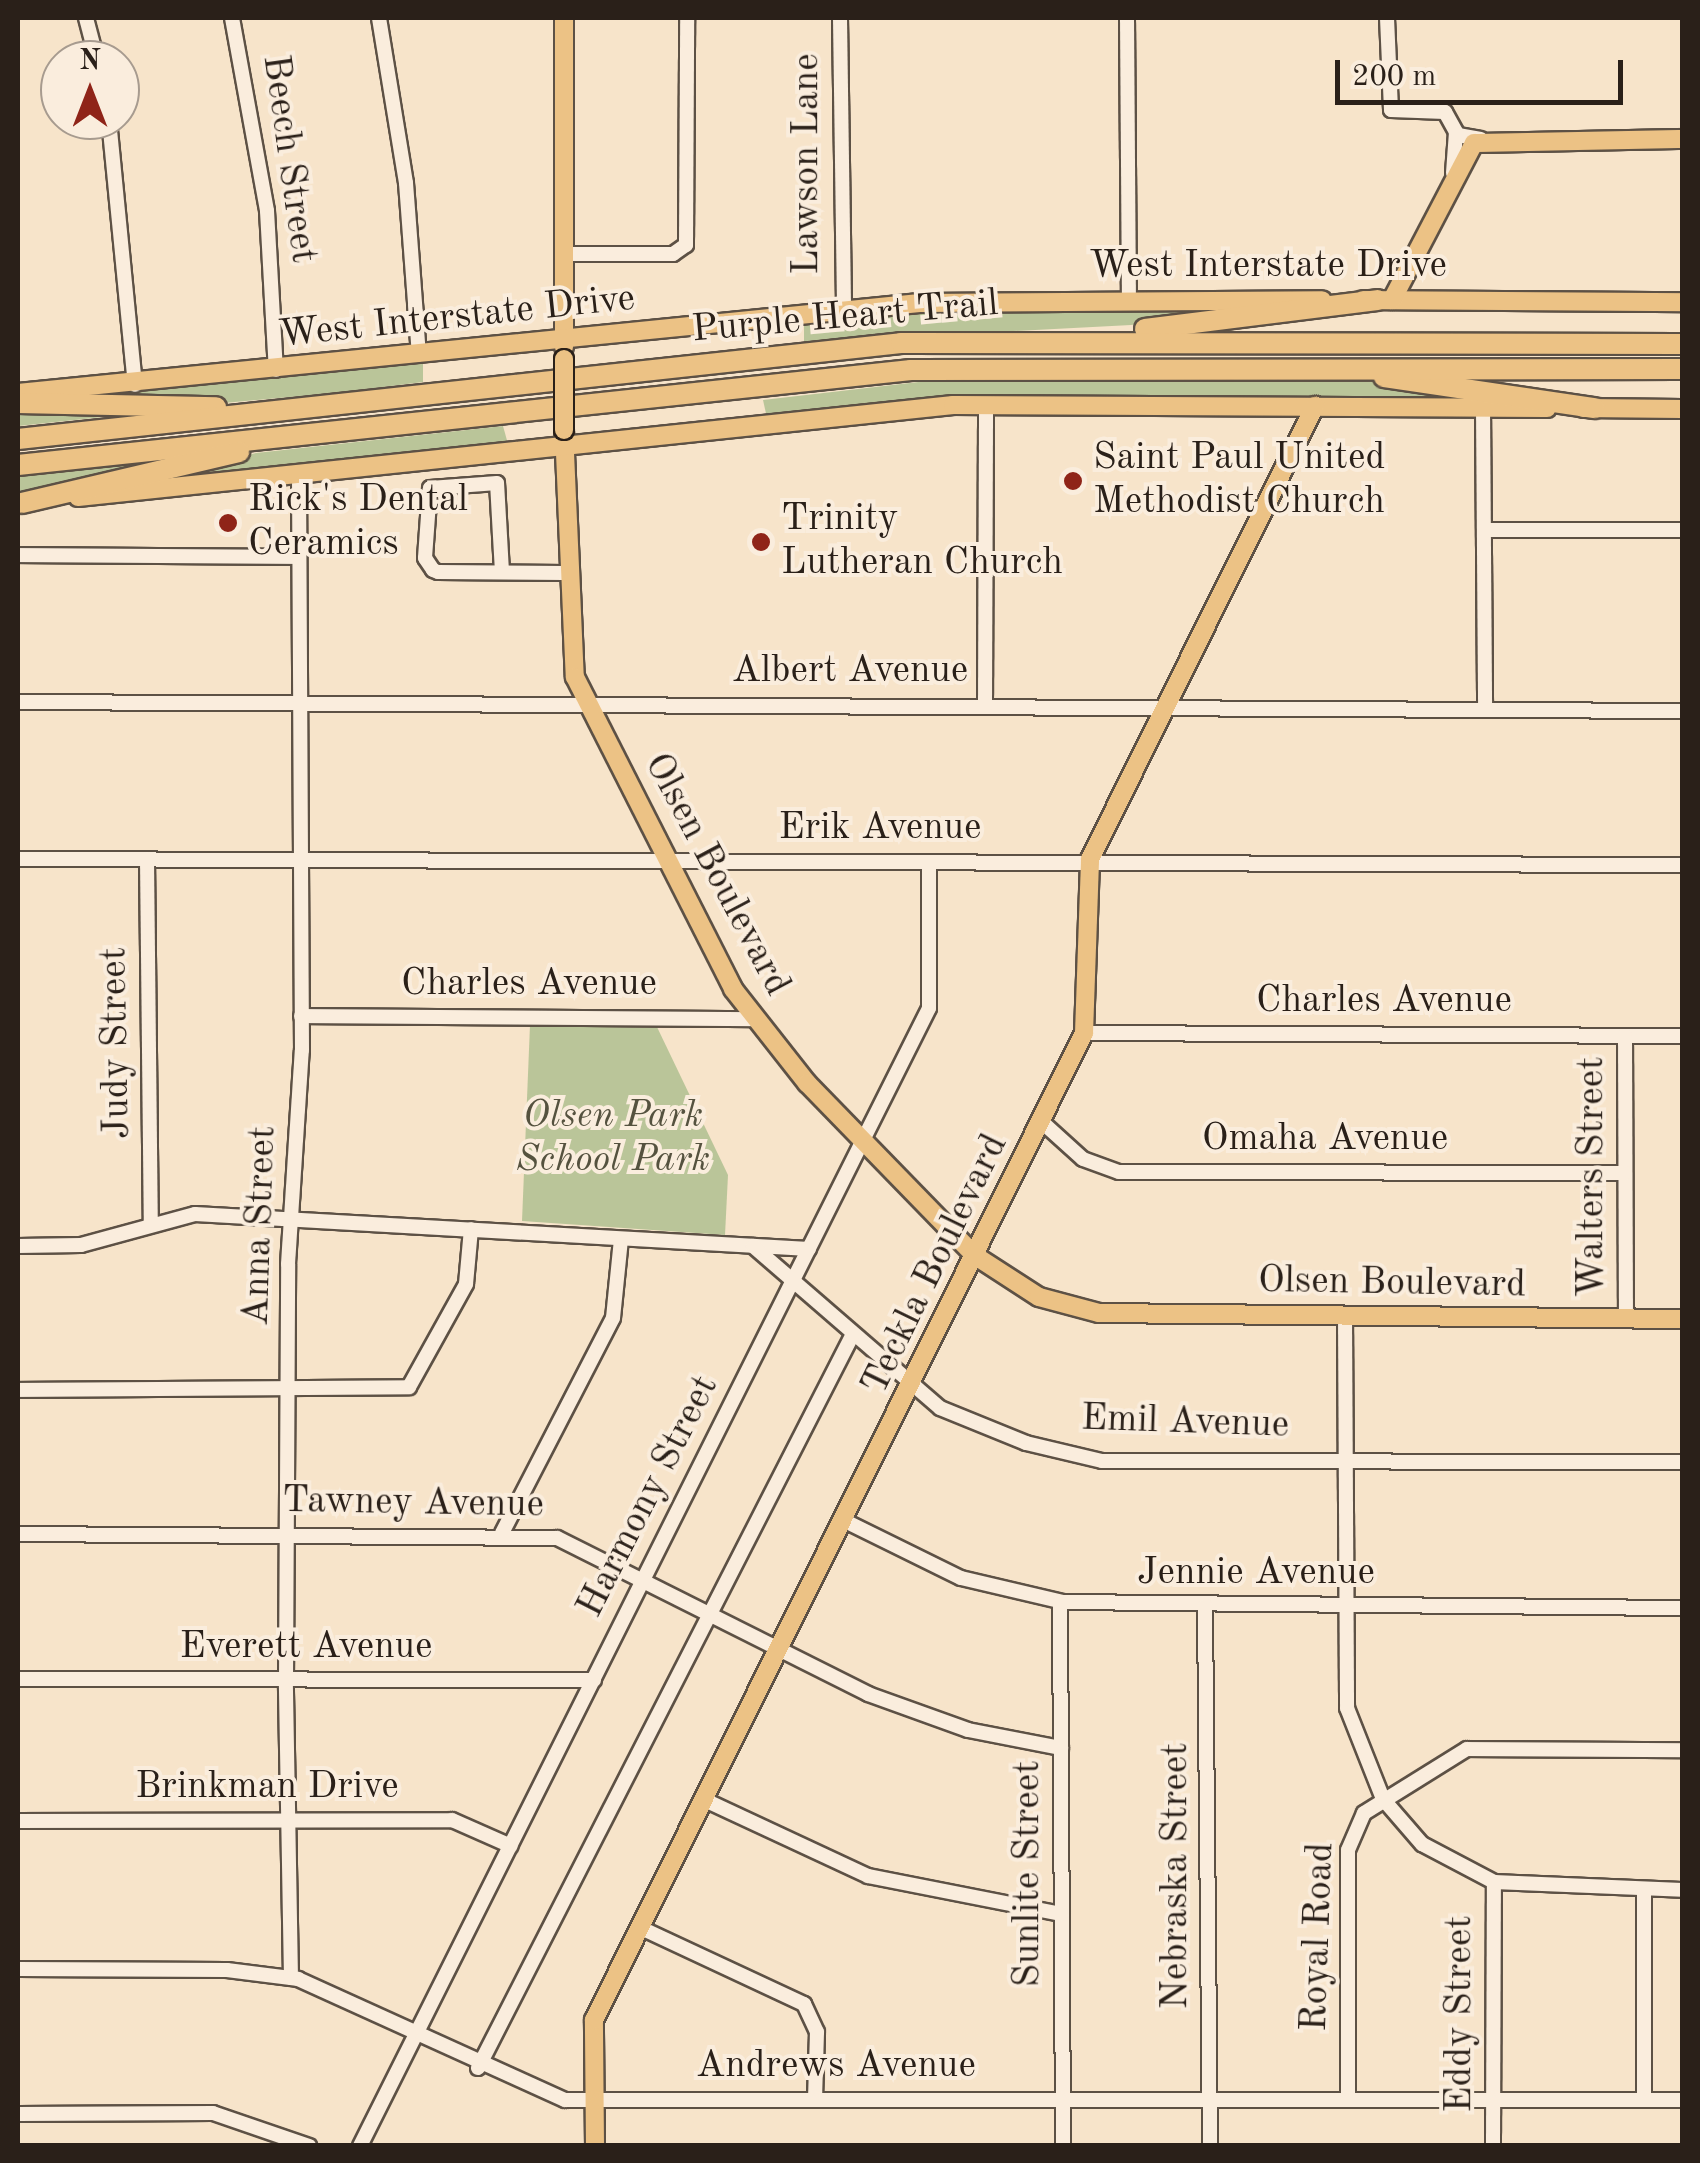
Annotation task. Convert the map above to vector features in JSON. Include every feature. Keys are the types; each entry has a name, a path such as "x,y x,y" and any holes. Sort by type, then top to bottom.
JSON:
{"highway":[{"path":"1074,337 1385,300"},
{"name":"Purple Heart Trail","path":"18,439 814,351 1074,337 1682,344"},
{"path":"1278,366 1595,408"},
{"name":"Purple Heart Trail","path":"18,465 911,370 1278,366 1682,369"},
{"path":"18,403 318,408"},
{"path":"20,504 373,426"}],"main road":[{"name":"Olsen Boulevard","path":"564,18 564,573 575,676 668,861 756,1019 974,1255 1039,1297 1099,1313 1682,1320"},
{"path":"1385,300 1467,149 1492,139 1682,139"},
{"name":"West Interstate Drive","path":"18,394 844,311 1129,299 1682,302"},
{"path":"20,504 299,476 564,439 953,405 1682,409"},
{"name":"Teckla Boulevard","path":"595,2146 594,2020 914,1386 1084,1033 1090,862 1315,406"}],"street":[{"name":"Beech Street","path":"232,18 267,210 276,370"},
{"path":"379,18 406,183 418,355"},
{"path":"564,254 684,250 688,18"},
{"name":"Lawson Lane","path":"840,18 844,311"},
{"path":"1128,18 1129,299"},
{"path":"1387,18 1391,110 1444,112 1456,132 1453,173"},
{"path":"1456,132 1492,139"},
{"path":"112,140 134,385"},
{"path":"985,706 986,404"},
{"path":"1482,407 1485,710"},
{"name":"Anna Street","path":"291,1978 286,1681 291,1217 301,1016 299,476"},
{"path":"502,572 497,483 430,488 429,566 502,572 564,573"},
{"path":"1484,530 1682,530"},
{"path":"18,555 299,557"},
{"name":"Albert Avenue","path":"18,702 1682,711"},
{"name":"Erik Avenue","path":"18,859 1682,865"},
{"name":"Judy Street","path":"147,859 151,1226"},
{"name":"Harmony Street","path":"360,2146 929,1008 929,862"},
{"name":"Charles Avenue","path":"301,1016 756,1019"},
{"name":"Charles Avenue","path":"1084,1033 1682,1036"},
{"name":"Walters Street","path":"1625,1036 1626,1319"},
{"name":"Omaha Avenue","path":"1042,1122 1083,1159 1119,1172 1624,1173"},
{"path":"18,1246 80,1245 195,1214 810,1249"},
{"path":"18,1390 289,1391 409,1387 466,1284 470,1229"},
{"path":"502,1533 613,1318 621,1239"},
{"name":"Emil Avenue","path":"753,1246 940,1408 1009,1436 1102,1460 1682,1462"},
{"path":"1345,1316 1350,1726 1382,1798 1422,1844 1494,1882 1682,1890"},
{"path":"478,2068 706,1614 853,1334"},
{"name":"Jennie Avenue","path":"846,1521 961,1578 1060,1602 1682,1608"},
{"name":"Tawney Avenue","path":"18,1534 502,1533 557,1538 780,1651 966,1729 1061,1748"},
{"name":"Sunlite Street","path":"1060,1602 1063,2146"},
{"name":"Nebraska Street","path":"1204,1606 1210,2146"},
{"name":"Everett Avenue","path":"18,1679 594,1680"},
{"path":"1382,1798 1467,1750 1682,1750"},
{"name":"Royal Road","path":"1348,2100 1348,1850 1355,1824 1382,1798"},
{"path":"705,1800 868,1876 1062,1914"},
{"name":"Brinkman Drive","path":"18,1821 452,1820 511,1846"},
{"name":"Eddy Street","path":"1493,2146 1494,1882"},
{"path":"1644,1890 1644,2100"},
{"path":"641,1928 804,2004 817,2032 814,2099"},
{"name":"Andrews Avenue","path":"18,1969 291,1978 478,2068 565,2100 1682,2100"},
{"path":"18,2114 213,2112 308,2146"}],"green space":[{"path":"1270,305 1131,325 804,342 804,319 927,308"},
{"path":"423,361 423,382 335,393 224,403 83,398"},
{"path":"979,375 1339,377 1497,401 767,418 763,400"},
{"path":"18,407 122,415 18,426"},
{"path":"503,426 508,444 122,488 256,453"},
{"path":"172,460 18,498 18,477"},
{"name":"Olsen Park School Park","path":"530,1025 657,1027 728,1175 725,1235 522,1221"}],"place":[{"name":"Saint Paul United Methodist Church","path":"1073,481"},
{"name":"Rick's Dental Ceramics","path":"228,523"},
{"name":"Trinity Lutheran Church","path":"761,542"}]}
